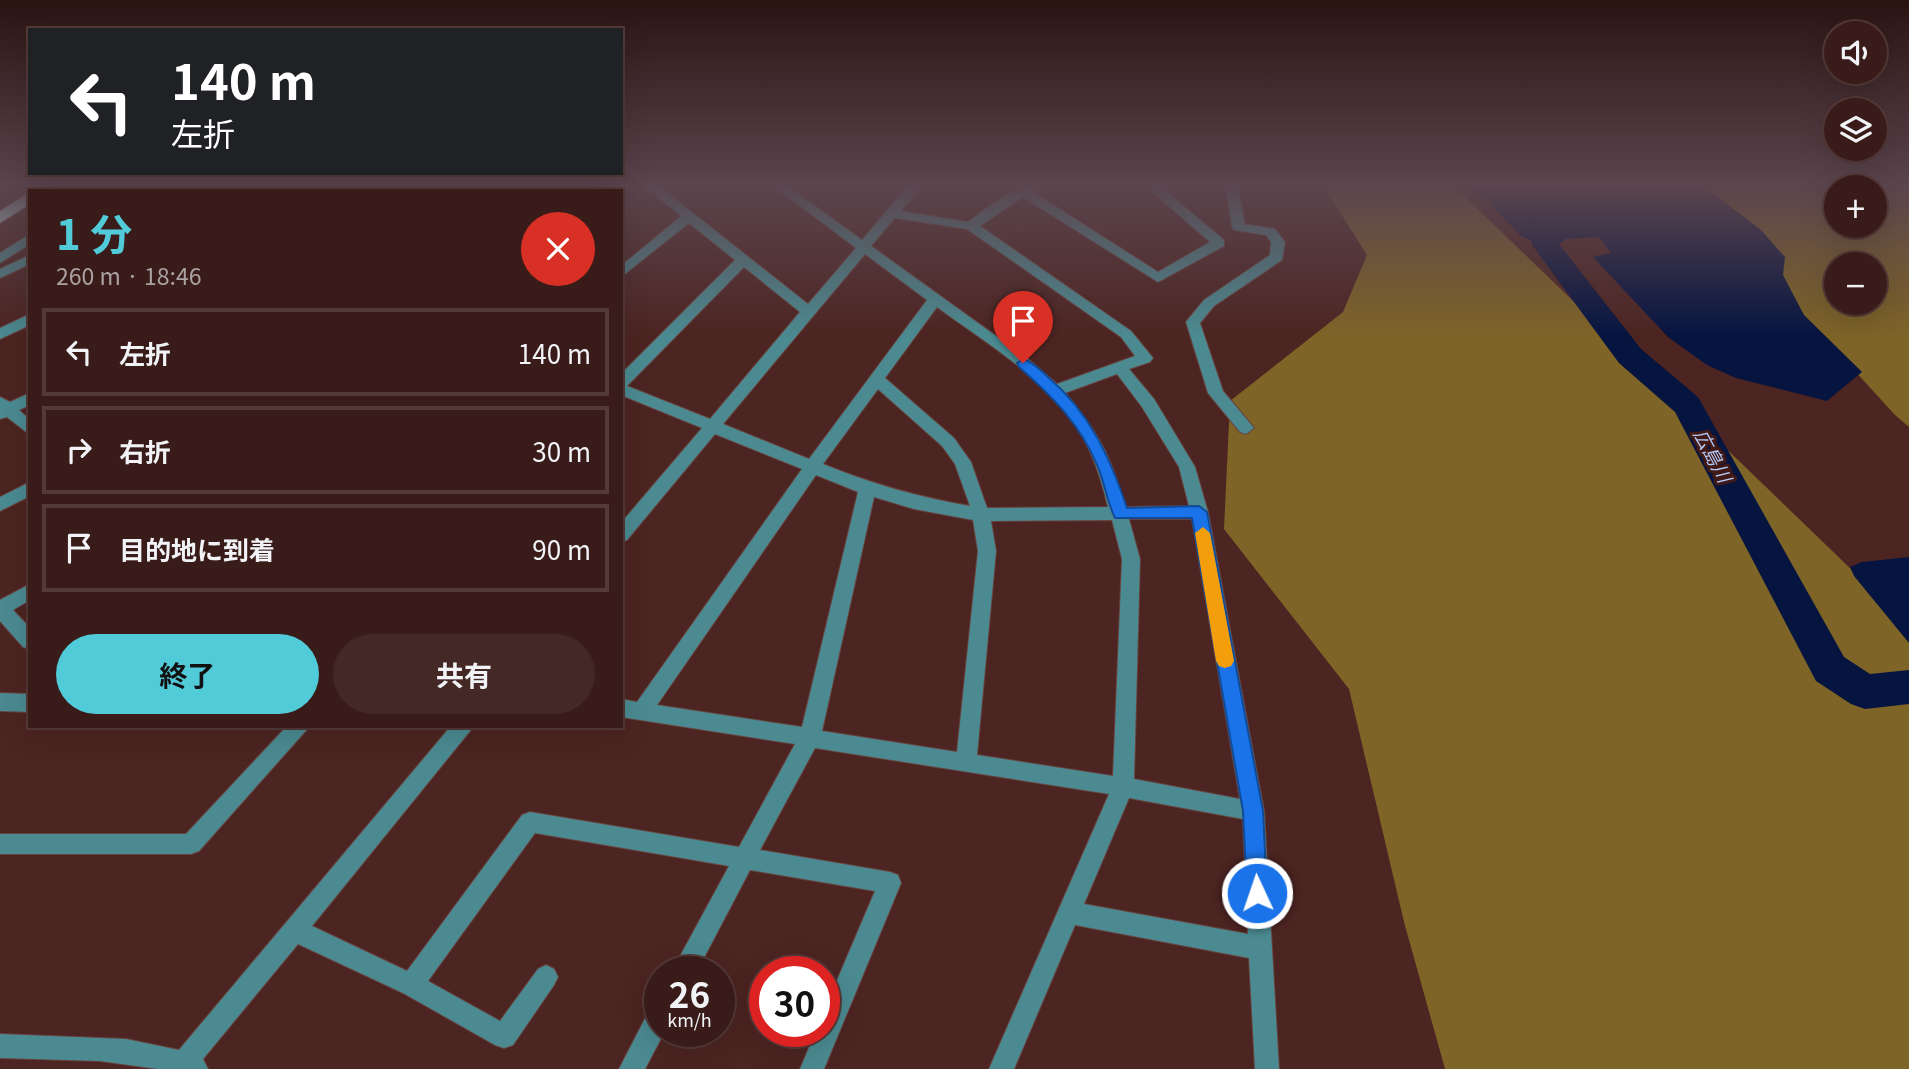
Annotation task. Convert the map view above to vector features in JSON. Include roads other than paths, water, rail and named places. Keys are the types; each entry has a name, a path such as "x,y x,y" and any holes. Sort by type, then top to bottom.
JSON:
{"street":[{"path":"623,271 664,237"},
{"path":"715,237 808,311"},
{"path":"849,237 1023,363 1055,391 1088,431 1106,467 1121,514 1131,559 1123,787 1000,1069"},
{"path":"623,534 871,237"},
{"path":"987,237 1126,334 1145,358 1055,391"},
{"path":"1098,237 1158,278 1219,243 1212,237"},
{"path":"1246,428 1216,393 1193,322 1209,303 1277,257 1278,242 1274,237"},
{"path":"0,259 28,239"},
{"path":"0,274 28,260"},
{"path":"623,381 743,260"},
{"path":"642,711 813,466 935,299"},
{"path":"0,334 28,320"},
{"path":"1121,369 1148,403 1186,467 1199,512 1253,811 1267,1069"},
{"path":"876,379 948,442 963,462 981,515 987,551 966,762"},
{"path":"623,390 867,489 914,503 981,515 1199,512"},
{"path":"3,409 28,399"},
{"path":"3,409 28,428"},
{"path":"0,505 28,489"},
{"path":"692,956 810,737 867,489"},
{"path":"28,592 0,609 28,639"},
{"path":"0,702 28,703"},
{"path":"623,708 1123,787 1253,811"},
{"path":"0,844 191,844 298,728"},
{"path":"0,1046 110,1049 190,1066 295,930 462,728"},
{"path":"411,985 530,822 890,883 812,1069"},
{"path":"1070,912 1259,948"},
{"path":"295,930 411,985 503,1036 547,977"},
{"path":"631,1069 644,1045"}],"water":[{"path":"1524,237 1767,237 1785,257 1783,275 1804,315 1862,372 1827,401 1736,378 1707,365 1668,337 1593,257 1611,253 1599,237 1565,239 1562,243 1539,245"},
{"path":"1909,557 1909,643 1854,576 1850,567 1862,562"}],"waterway":[{"name":"広島川","path":"1545,237 1546,245 1630,356 1687,405 1830,669 1865,692 1909,687"}]}
